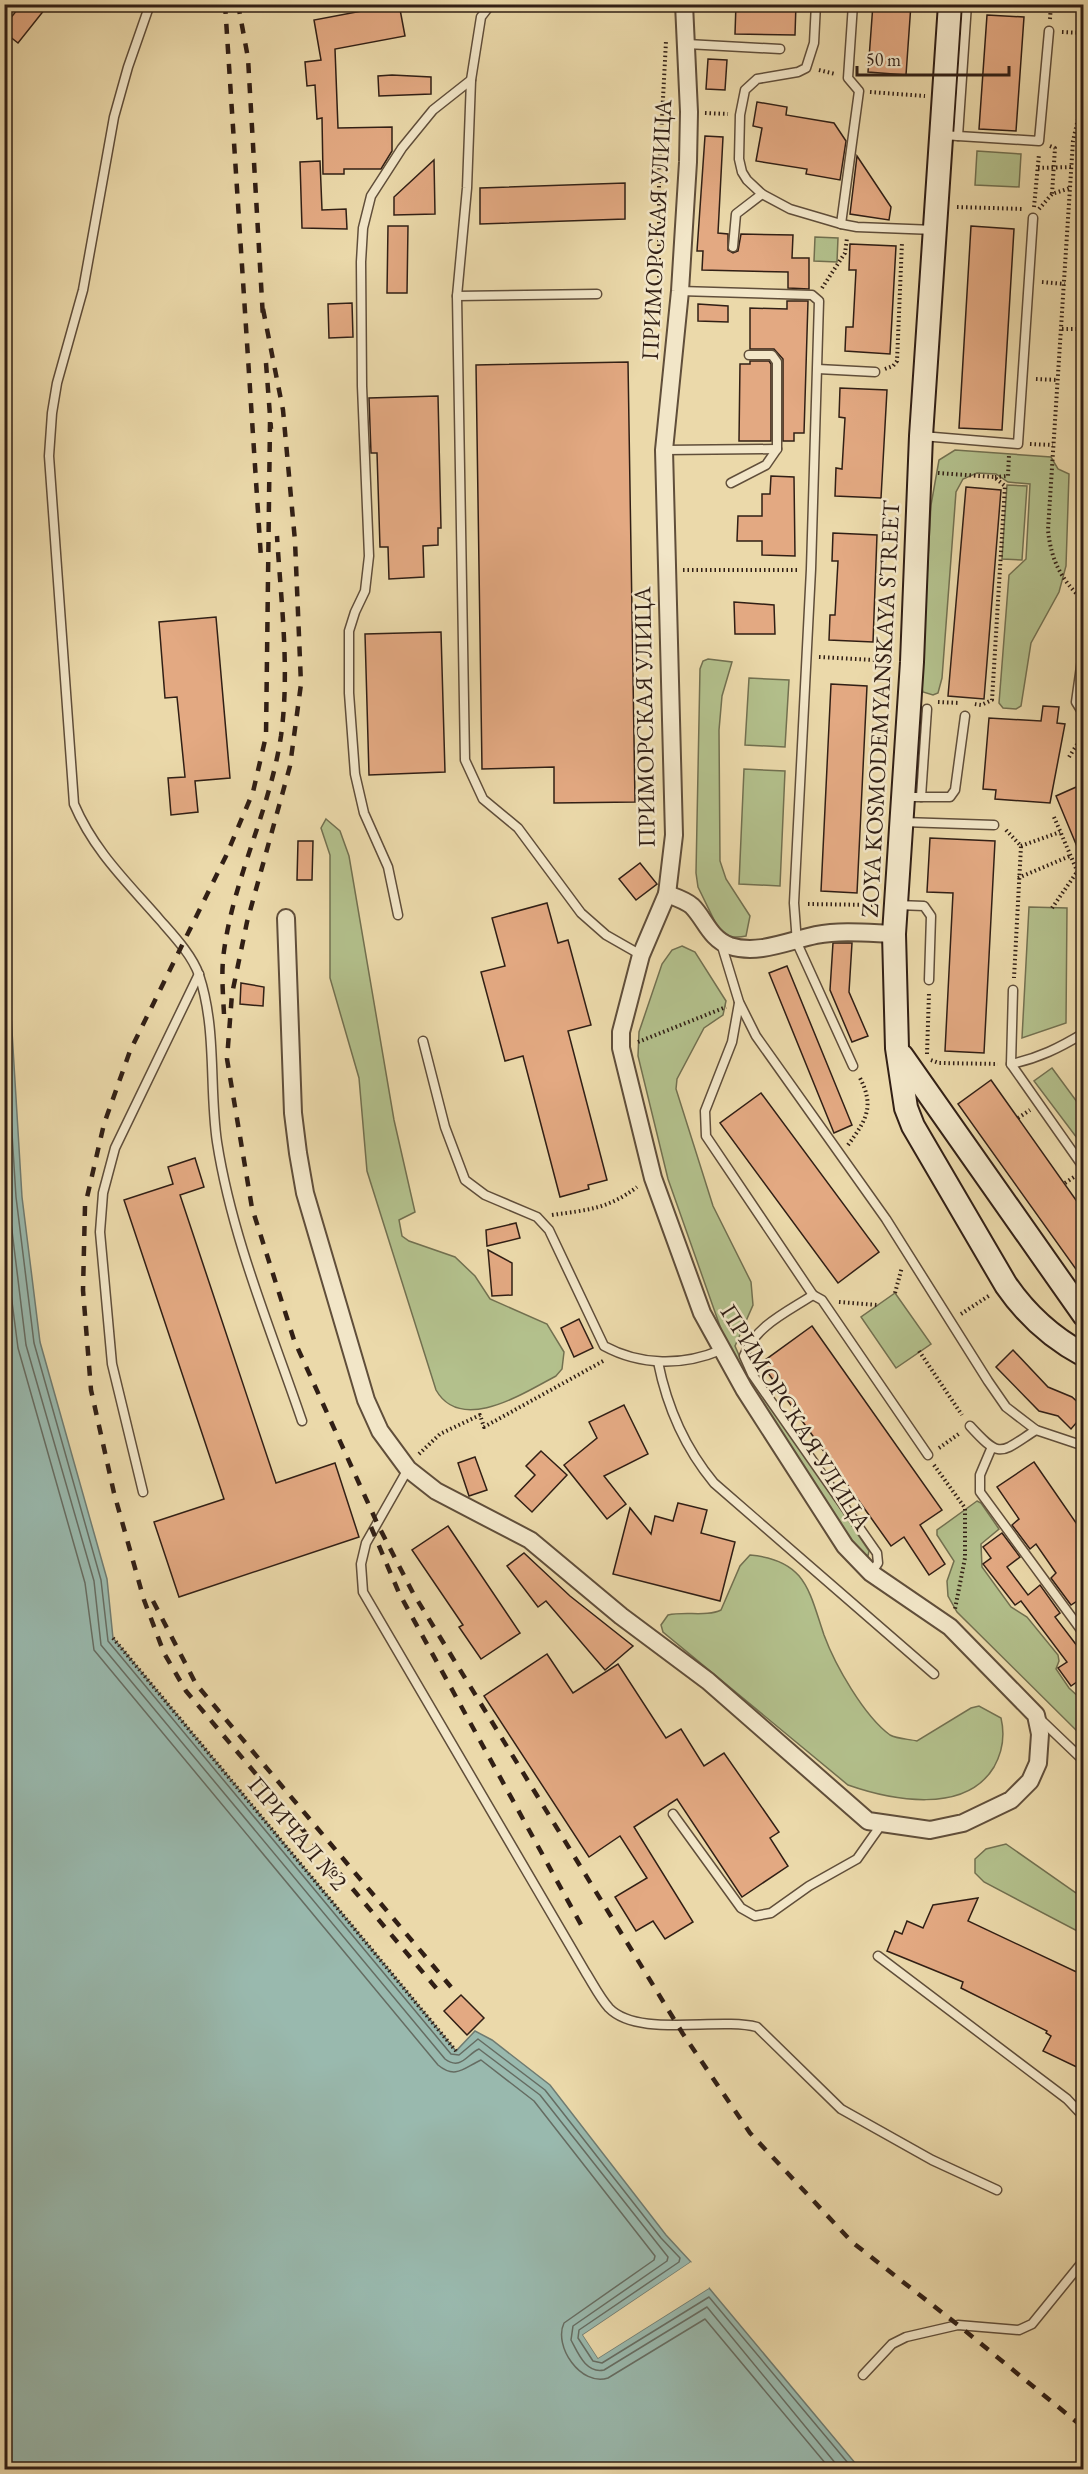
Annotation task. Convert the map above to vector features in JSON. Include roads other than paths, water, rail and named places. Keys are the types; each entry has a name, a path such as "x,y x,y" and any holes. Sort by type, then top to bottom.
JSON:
{"main road":[{"name":"ZOYA KOSMODEMYANSKAYA STREET","path":"950,4 944,96 950,135 935,230 921,436 912,662 912,797 900,822 894,934 897,1048 906,1108 913,1126 1006,1285 1018,1302 1043,1328 1083,1355"},
{"path":"897,1048 1083,1315"}],"street":[{"name":"ПРИМОРСКАЯ УЛИЦА","path":"684,4 689,112 680,291 664,450 674,836 667,894 641,955 621,1032 621,1048 653,1178 702,1313 721,1350 812,1499 845,1546 872,1573 950,1628 1036,1715"},
{"path":"667,894 692,906 720,941 731,946 750,949 844,932 894,934"},
{"path":"286,918 293,1113 305,1193 366,1400 380,1431 408,1469 436,1491 530,1540 621,1616 708,1681 868,1821 881,1825 930,1830 963,1823 1011,1800 1030,1782 1038,1763 1040,1734 1036,1715"}],"lane":[{"path":"150,4 128,67 114,117 82,290 55,393 50,456 74,804 86,832 99,851 182,946 199,973 206,1004 217,1140 225,1183 240,1237 302,1421"},
{"path":"490,4 481,17 471,80 467,188 457,296 465,760 483,799 518,828 580,913 606,935 641,955"},
{"path":"816,4 814,43 806,68 798,72 757,79 745,90 740,115 742,172 762,194 790,209 845,225 935,230"},
{"path":"845,225 859,91 848,78 853,4"},
{"path":"967,5 950,135 1040,141 1049,31"},
{"path":"687,44 780,49"},
{"path":"398,915 388,867 364,813 355,774 349,693 349,631 365,591 369,556 362,386 363,228 371,196 402,148 433,110 471,80"},
{"path":"733,247 736,214 762,194"},
{"path":"921,436 1014,444 1034,214"},
{"path":"680,291 815,296 819,301 818,369 794,903 796,940 854,1066"},
{"path":"457,296 597,294"},
{"path":"731,483 766,465 777,449 777,362 772,355 749,355"},
{"path":"818,369 875,372"},
{"path":"664,450 777,449"},
{"path":"1083,645 1076,702 1083,716"},
{"path":"927,709 912,797 950,797 955,790 965,716"},
{"path":"900,822 994,825"},
{"path":"897,905 924,906 931,916 929,980"},
{"path":"720,941 739,1002 756,1036 886,1219 952,1321 987,1381 1006,1407 1036,1430 1083,1446"},
{"path":"143,1492 112,1364 100,1232 104,1193 115,1148 199,973"},
{"path":"1013,990 1011,1064 1083,1168"},
{"path":"739,1002 732,1042 705,1111 706,1136 813,1295 822,1300 928,1455"},
{"path":"1083,1011 1083,1025"},
{"path":"1011,1064 1032,1060 1053,1051 1083,1033"},
{"path":"423,1041 445,1127 465,1180 486,1195 537,1216 549,1230 604,1346 617,1353 658,1362 703,1357 721,1350"},
{"path":"813,1295 758,1332 749,1342 744,1356 752,1374 877,1552 878,1563 872,1573"},
{"path":"658,1362 675,1419 701,1468 714,1483 934,1674"},
{"path":"970,1426 991,1449 1005,1450 1036,1430"},
{"path":"991,1449 980,1475 980,1492 1083,1634"},
{"path":"408,1469 366,1543 361,1564 363,1592 580,1964 609,2008 624,2018 641,2022 740,2022 757,2027 841,2109 932,2160 997,2190"},
{"path":"1036,1715 1083,1761"},
{"path":"673,1814 741,1908 755,1916 771,1913 809,1886 857,1859 881,1825"},
{"path":"878,1956 1067,2099 1083,2117"},
{"path":"863,2375 892,2344 906,2337 958,2325 1019,2330 1032,2325 1083,2260"}],"water":[{"path":"4,899 22,1197 40,1342 107,1579 113,1638 456,2051 475,2031 492,2040 550,2085 666,2235 691,2262 583,2335 598,2358 709,2288 856,2464 853,2469 5,2469"}],"railway":[{"path":"225,4 261,558"},
{"path":"238,4 248,58 263,318"},
{"path":"263,309 283,410 295,541 301,684 290,766 247,922 232,994 227,1059 252,1208 294,1340 378,1525 413,1593 683,2034 750,2133 852,2242 1084,2428"},
{"path":"266,363 271,429"},
{"path":"270,422 266,736 253,792 226,856 130,1051 104,1124 85,1206 83,1290 91,1390 114,1493 144,1600 164,1653 186,1691 442,1995"},
{"path":"224,1014 222,982 229,924 276,763 284,711 285,661 277,536"},
{"path":"371,1527 399,1593 585,1932"},
{"path":"153,1601 196,1684 451,1987"}]}
